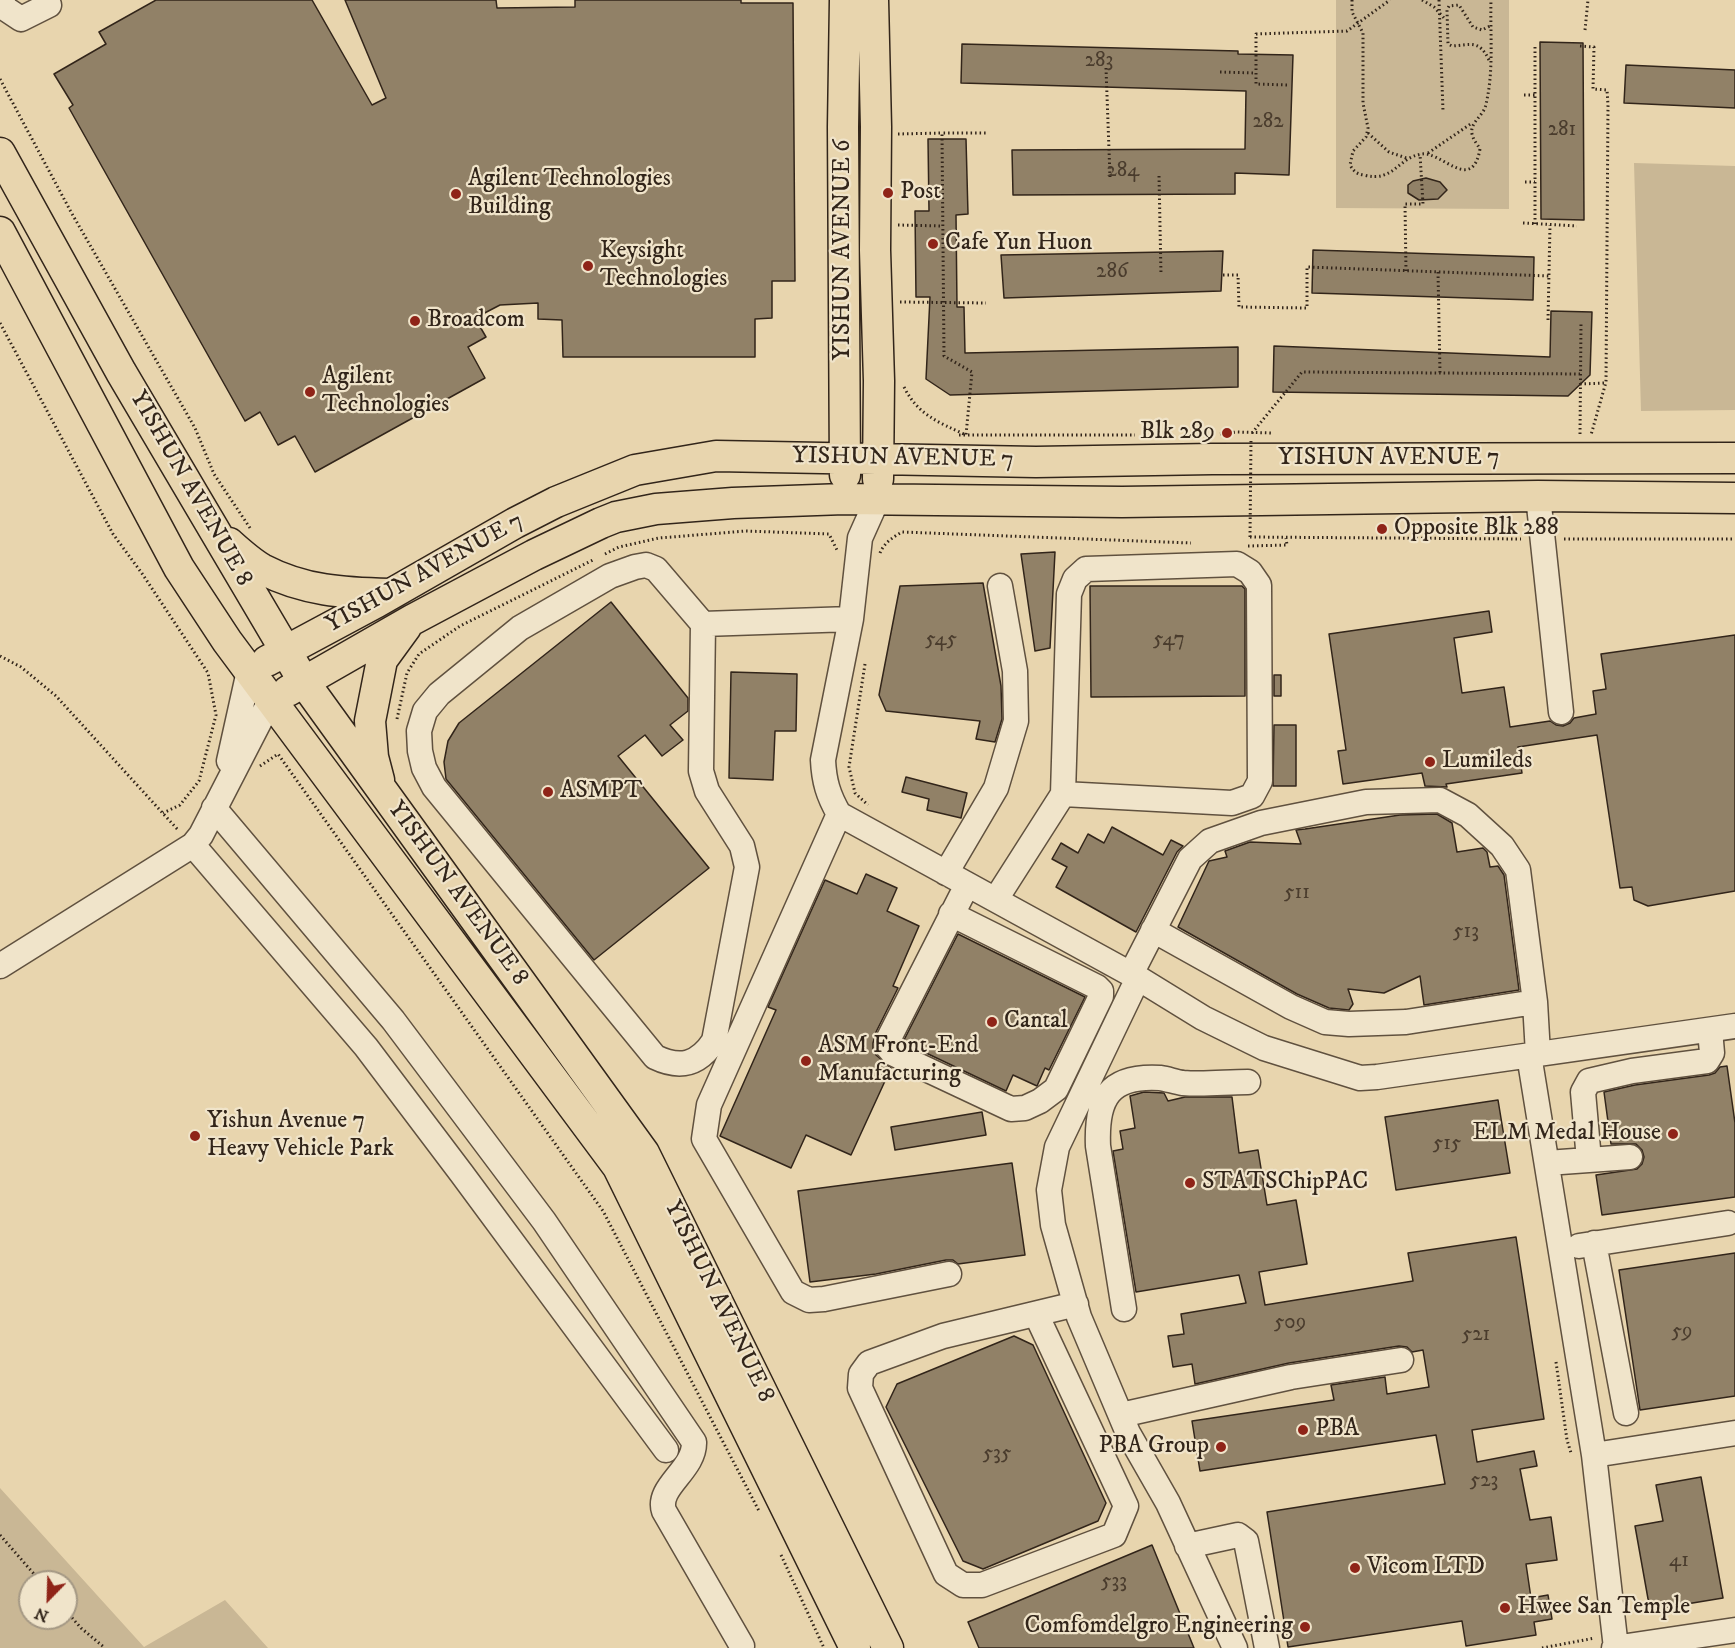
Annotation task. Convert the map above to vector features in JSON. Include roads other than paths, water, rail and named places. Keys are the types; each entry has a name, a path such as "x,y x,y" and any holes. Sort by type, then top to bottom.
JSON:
{"main road":[{"name":"YISHUN AVENUE 6","path":"844,499 845,0"},
{"name":"YISHUN AVENUE 6","path":"873,0 877,500"},
{"name":"YISHUN AVENUE 8","path":"0,153 121,372 304,682 644,1153 888,1648"},
{"name":"YISHUN AVENUE 8","path":"0,232 179,568 227,641 618,1167 855,1648"},
{"name":"YISHUN AVENUE 7","path":"249,671 556,502 635,470 716,456 1036,462 1212,459 1735,458"},
{"path":"1036,462 1038,500"},
{"name":"YISHUN AVENUE 7","path":"270,701 412,620 534,555 616,517 667,508 844,499 1122,502 1538,496 1735,498"},
{"path":"217,534 261,568 294,583 334,592 390,594"},
{"path":"381,789 373,757 370,721 382,660 412,620"}],"street":[{"path":"1,0 6,9 21,19 49,5"},
{"path":"873,0 880,0"},
{"path":"1538,496 1561,712"},
{"path":"844,499 860,538"},
{"path":"877,500 860,538 851,619 823,760 828,794 839,814 1134,976 1203,1018 1264,1048 1360,1078 1735,1026"},
{"path":"996,899 1063,794 1069,594 1075,579 1086,569 1237,564 1250,572 1258,585 1260,747 1260,781 1252,796 1232,803 1063,794"},
{"path":"646,565 656,569 703,624 701,771 707,791 742,846 747,867 714,1041 706,1053 695,1060 681,1064 668,1063 655,1057 434,787 424,768 419,731 425,711 439,694 520,628 610,576 646,565"},
{"path":"946,873 996,788 1016,721 1016,671 1000,586"},
{"path":"703,624 851,619"},
{"path":"218,802 249,671"},
{"path":"0,966 193,846 270,701"},
{"path":"1235,1648 1168,1503 1128,1433 1076,1304 1053,1225 1049,1190 1057,1147 1153,930 1190,859 1210,841 1261,823 1366,802 1440,800 1468,815 1502,846 1518,870 1535,1002 1533,1054 1546,1163 1594,1455 1615,1643 1735,1630"},
{"path":"218,802 401,1030 544,1221 694,1442 691,1459 665,1495 662,1504 742,1646"},
{"path":"839,814 709,1105 704,1139 793,1292 809,1300 824,1299 949,1274"},
{"path":"193,846 366,1047 666,1450"},
{"path":"951,914 1101,991 1101,996 1056,1089 1040,1101 1024,1108 1011,1109 894,1054 888,1046 889,1038 951,914 967,885"},
{"path":"1153,930 1291,1006 1325,1022 1349,1024 1406,1022 1535,1002"},
{"path":"1589,1160 1583,1092 1585,1086 1589,1082 1632,1071 1707,1061 1712,1053 1710,1030"},
{"path":"1124,1309 1098,1146 1097,1123 1102,1105 1110,1091 1129,1079 1161,1078 1196,1083 1248,1082"},
{"path":"1546,1163 1630,1156"},
{"path":"1561,1248 1728,1223"},
{"path":"1594,1243 1626,1413"},
{"path":"1036,1314 1126,1506 1114,1535 982,1585 963,1586 945,1574 860,1388 861,1374 869,1364 943,1336 1076,1304"},
{"path":"1121,1415 1291,1377 1401,1360"},
{"path":"1594,1455 1735,1433"},
{"path":"1187,1546 1238,1535 1246,1541 1268,1648"}],"place":[{"name":"Post","path":"888,193"},
{"name":"Agilent Technologies Building","path":"456,194"},
{"name":"Cafe Yun Huon","path":"933,244"},
{"name":"Keysight Technologies","path":"588,266"},
{"name":"Broadcom","path":"415,321"},
{"name":"Agilent Technologies","path":"310,392"},
{"name":"Blk 289","path":"1227,433"},
{"name":"Opposite Blk 288","path":"1382,529"},
{"name":"Lumileds","path":"1430,762"},
{"name":"ASMPT","path":"548,792"},
{"name":"Cantal","path":"992,1022"},
{"name":"ASM Front-End Manufacturing","path":"806,1061"},
{"name":"ELM Medal House","path":"1673,1134"},
{"name":"Yishun Avenue 7 Heavy Vehicle Park","path":"195,1136"},
{"name":"STATSChipPAC","path":"1190,1183"},
{"name":"PBA","path":"1303,1430"},
{"name":"PBA Group","path":"1221,1447"},
{"name":"Vicom LTD","path":"1355,1568"},
{"name":"Hwee San Temple","path":"1505,1608"},
{"name":"Comfomdelgro Engineering","path":"1305,1627"}]}
